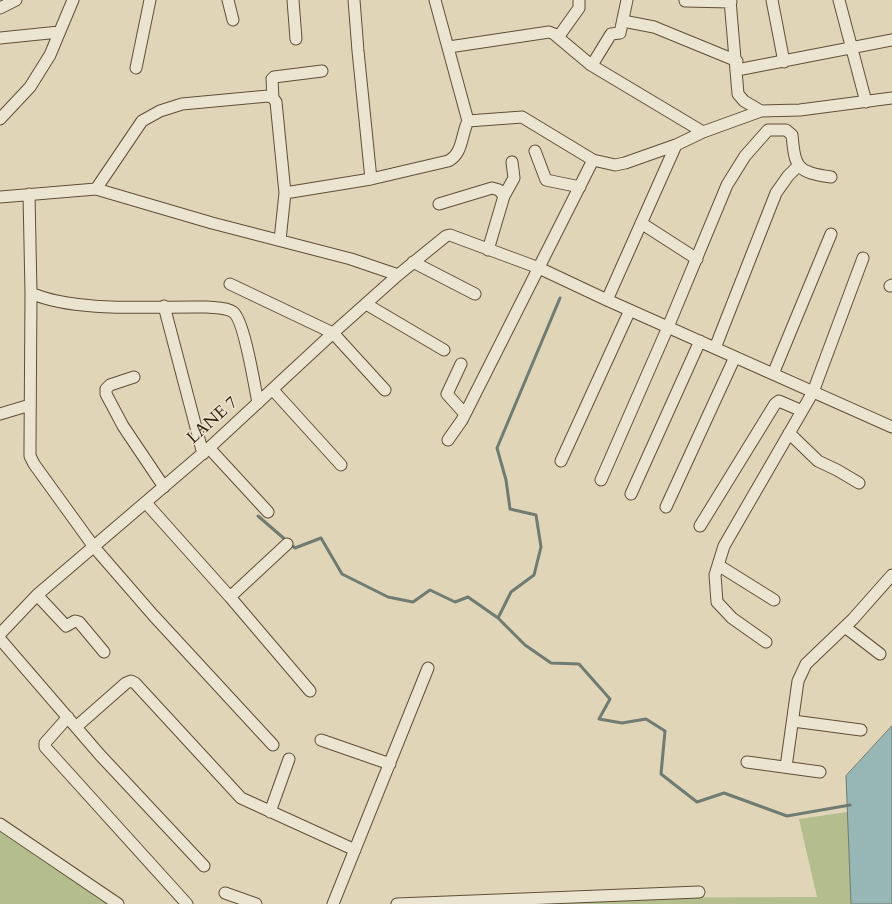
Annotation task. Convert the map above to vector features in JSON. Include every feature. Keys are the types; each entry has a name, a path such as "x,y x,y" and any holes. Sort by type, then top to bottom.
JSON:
{"street":[{"path":"0,8 16,0"},
{"path":"0,119 30,87 50,55 73,0"},
{"path":"136,68 150,0"},
{"path":"228,0 233,20"},
{"path":"292,0 296,39"},
{"path":"354,0 371,179"},
{"path":"285,193 371,179 448,161 455,158 468,121 449,46 435,0"},
{"path":"559,36 579,8 579,0"},
{"path":"592,65 611,34 620,33 627,0"},
{"path":"772,0 784,62"},
{"path":"839,0 866,102"},
{"path":"685,1 730,1 737,66 738,94 744,101 761,111"},
{"path":"623,21 654,27 737,66 784,62 892,40"},
{"path":"0,38 59,32"},
{"path":"449,46 549,32 559,36 592,65 703,132"},
{"path":"280,240 285,193 276,102 273,98 272,79 274,77 322,71"},
{"path":"96,189 142,121 160,111 182,104 268,96 273,98"},
{"path":"468,121 522,117 593,160 615,165 676,145 703,132 761,111 800,110 892,98"},
{"path":"601,480 668,327 727,185 745,156 768,130 786,130 792,135 793,150 798,166 807,173 831,177"},
{"path":"607,300 676,145"},
{"path":"535,151 546,180 580,187"},
{"path":"448,440 465,414 593,160"},
{"path":"512,162 514,178 504,196 488,250 539,268 607,300 892,427"},
{"path":"715,348 776,193 788,176 798,166"},
{"path":"439,204 492,188 499,190 504,196"},
{"path":"0,198 29,194 96,189 351,259 398,275"},
{"path":"29,194 31,293 30,456 34,464 94,547 153,615 273,745"},
{"path":"641,223 696,259"},
{"path":"773,374 831,234"},
{"name":"LANE 7","path":"0,634 37,595 206,451 333,333 413,262 443,238 450,235 488,250"},
{"path":"766,642 732,618 717,602 715,575 724,546 813,392 863,258"},
{"path":"413,262 474,294"},
{"path":"230,284 333,333 385,390"},
{"path":"31,293 45,300 85,304 206,307 226,309 235,313 238,318 248,353 258,404"},
{"path":"366,304 444,350"},
{"path":"164,306 206,451 268,512"},
{"path":"561,461 630,310"},
{"path":"631,494 700,341"},
{"path":"666,507 735,357"},
{"path":"461,364 447,394 465,414"},
{"path":"134,377 110,386 106,389 106,394 123,426 164,487"},
{"path":"273,390 341,465"},
{"path":"700,526 775,404 779,401 802,411"},
{"path":"0,414 30,405"},
{"path":"789,433 818,461 859,483"},
{"path":"146,503 230,597 310,691"},
{"path":"230,597 287,544"},
{"path":"718,565 774,600"},
{"path":"786,767 798,681 806,664 845,627 892,575"},
{"path":"37,595 66,626 75,621 79,622 104,652"},
{"path":"845,627 880,654"},
{"path":"0,639 100,755 204,866"},
{"path":"333,904 428,668"},
{"path":"76,727 126,683 131,681 241,798 355,850"},
{"path":"68,717 45,743 46,747 187,904"},
{"path":"793,721 861,730"},
{"path":"321,740 390,764"},
{"path":"270,812 289,759"},
{"path":"748,762 820,772"},
{"path":"0,824 118,904"},
{"path":"397,904 699,892"},
{"path":"225,893 256,904"}],"green space":[{"path":"854,811 869,904 567,904 571,898 817,897 799,819"},
{"path":"0,829 114,904 0,904"}],"water":[{"path":"892,726 892,904 851,904 846,776"}],"waterway":[{"path":"560,298 497,448 506,480 510,509 536,515 541,547 534,575 511,592 498,618 525,645 551,663 579,664 610,699 599,719 622,723 646,719 665,731 661,774 697,802 724,793 787,816 850,805"},
{"path":"258,516 295,548 321,538 342,574 388,597 413,602 430,590 455,602 468,597 498,618"}]}
